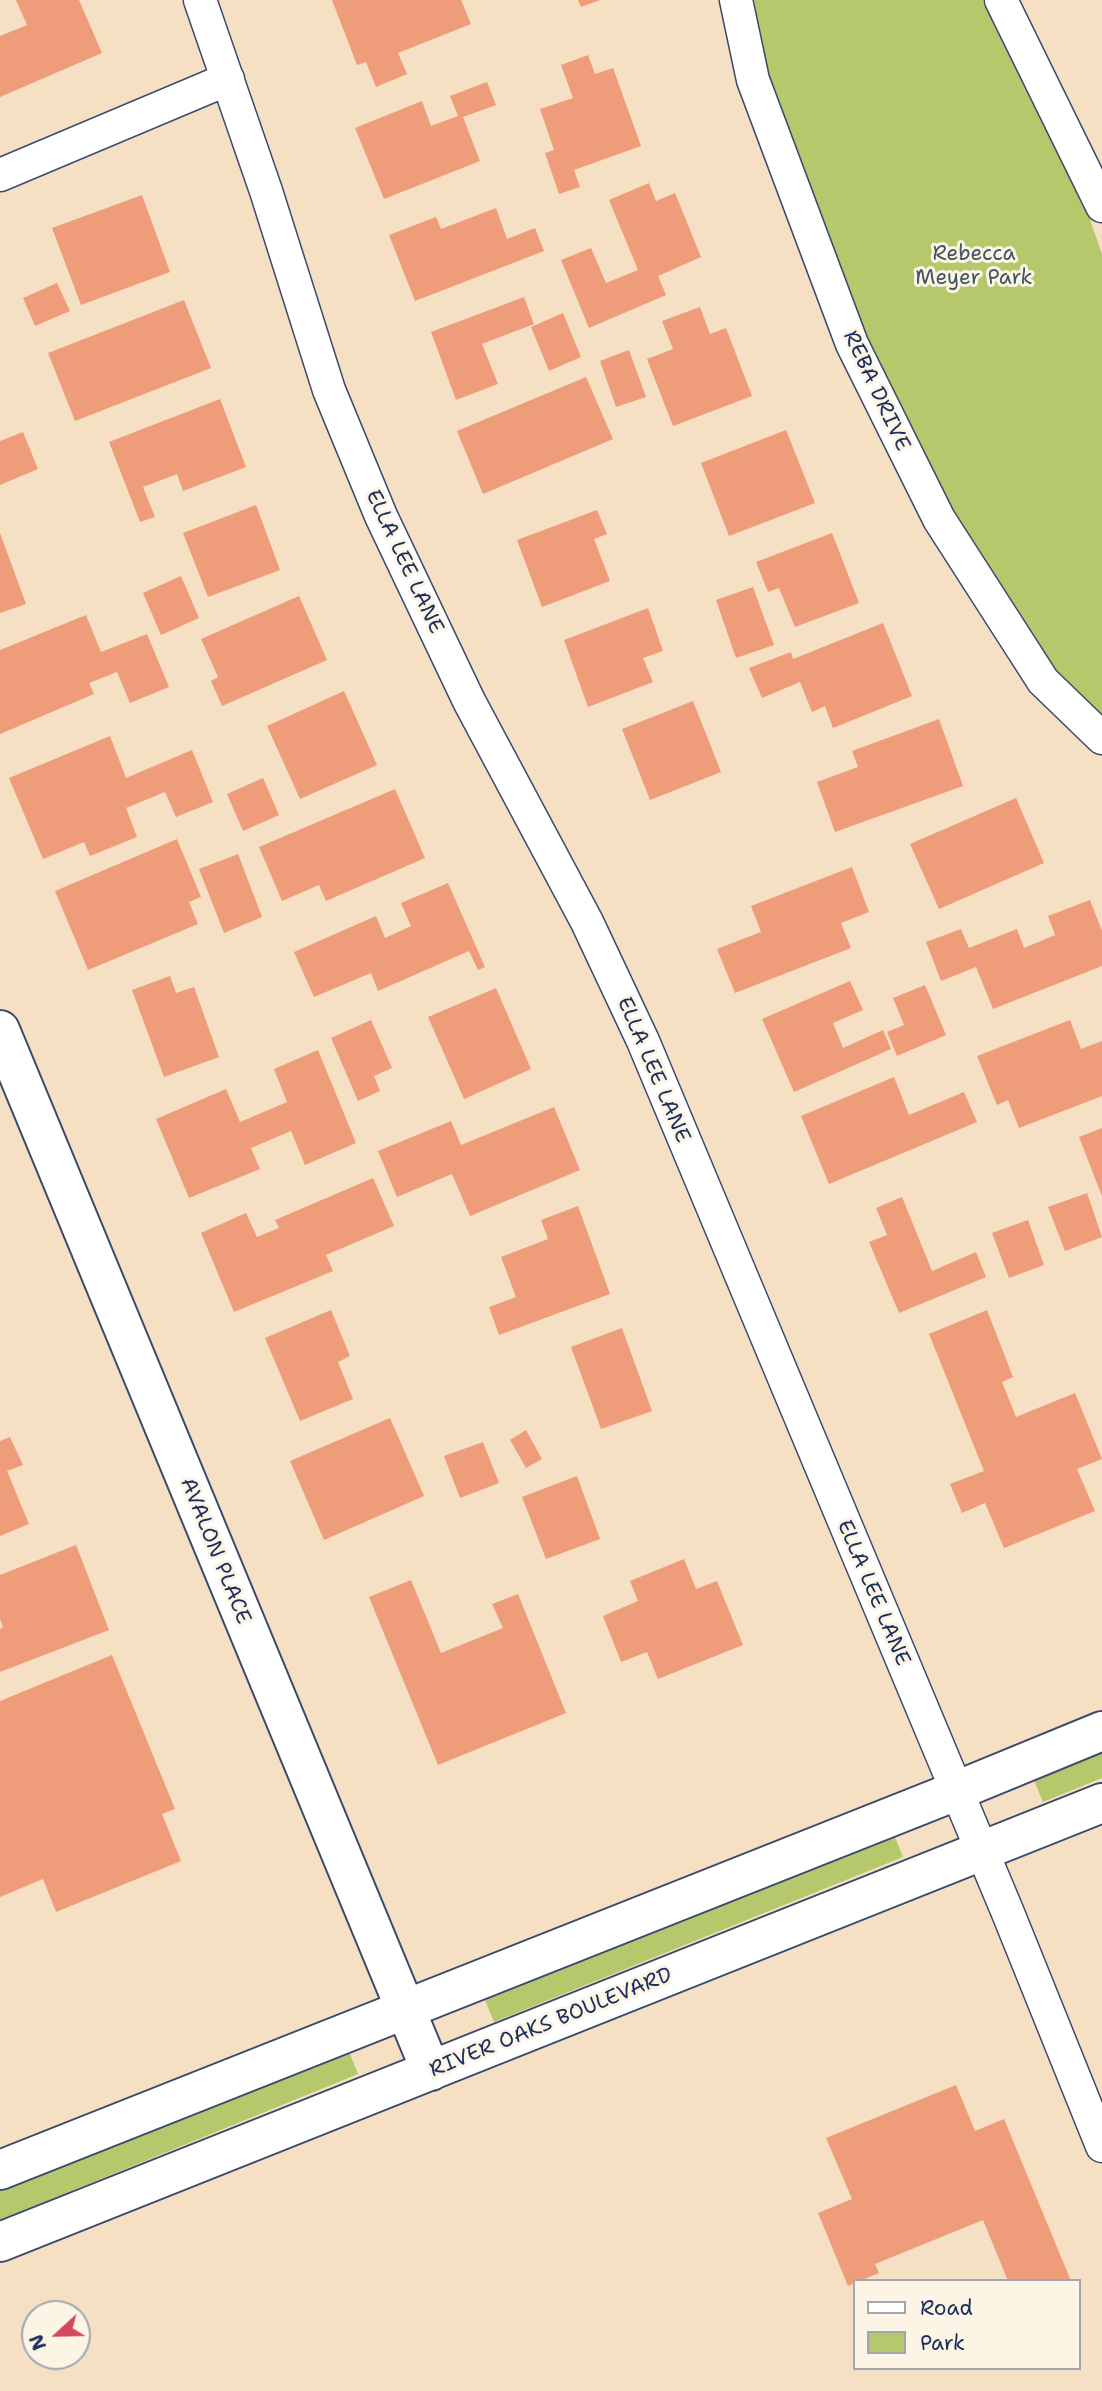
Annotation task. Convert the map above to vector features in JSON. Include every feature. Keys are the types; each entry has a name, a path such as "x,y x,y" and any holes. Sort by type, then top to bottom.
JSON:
{"street":[{"name":"ELLA LEE LANE","path":"200,0 329,390 381,516 469,701 587,922 643,1041 1102,2146"},
{"name":"REBA DRIVE","path":"736,0 753,80 852,344 926,494 939,519 1043,681 1102,738"},
{"path":"1001,0 1102,206"},
{"path":"0,175 228,79"},
{"name":"AVALON PLACE","path":"0,1030 431,2071"},
{"path":"0,2169 1102,1731"},
{"name":"RIVER OAKS BOULEVARD","path":"0,2242 1102,1802"}],"green space":[{"name":"Rebecca Meyer Park","path":"753,0 983,0 1088,214 1102,254 1102,715 1056,671 953,511 866,337 769,75"},
{"path":"1102,1744 1102,1778 1043,1802 1031,1773"},
{"path":"891,1827 903,1857 494,2022 482,1993"},
{"path":"346,2044 358,2074 0,2220 0,2185"}],"building":[{"path":"16,0 79,0 102,53 0,97 0,36 27,25"},
{"path":"332,0 461,0 471,24 398,53 407,74 376,87 366,62 357,65"},
{"path":"578,0 600,0 581,7"},
{"path":"588,55 595,74 613,68 641,146 574,170 580,187 559,194 545,153 554,150 540,109 573,98 561,65"},
{"path":"487,82 496,105 463,117 480,161 384,199 355,128 422,101 431,126 458,116 450,96"},
{"path":"649,183 656,201 675,193 701,257 658,276 666,295 589,328 561,260 591,248 606,283 638,270 609,200"},
{"path":"142,195 170,272 81,305 52,228"},
{"path":"496,208 507,239 535,228 544,251 415,301 389,235 436,217 441,229"},
{"path":"57,283 70,311 35,326 23,298"},
{"path":"524,297 534,324 482,344 498,384 456,400 431,332"},
{"path":"184,300 211,368 75,421 48,353"},
{"path":"700,307 710,334 726,328 752,396 673,426 647,359 673,349 662,321"},
{"path":"563,313 581,357 549,371 531,327"},
{"path":"629,350 646,397 616,407 600,361"},
{"path":"586,377 613,439 483,494 457,431"},
{"path":"220,399 246,467 183,491 177,474 143,487 155,517 140,522 109,442"},
{"path":"786,430 815,503 729,536 701,463"},
{"path":"23,432 38,469 0,485 0,441"},
{"path":"256,505 280,570 208,597 183,533"},
{"path":"597,510 607,534 594,539 610,581 542,607 517,540"},
{"path":"0,533 26,604 0,613"},
{"path":"832,533 859,603 795,627 779,588 768,592 756,562"},
{"path":"181,576 199,618 161,635 143,593"},
{"path":"753,587 774,645 736,658 716,600"},
{"path":"299,596 327,660 222,706 211,681 218,677 201,639"},
{"path":"648,608 663,651 643,658 653,682 588,707 564,640"},
{"path":"86,615 101,652 147,634 169,687 130,703 117,672 89,683 94,694 0,734 0,650"},
{"path":"883,623 912,696 833,728 825,706 812,712 800,682 762,698 749,668 791,652 793,659"},
{"path":"344,691 377,765 300,799 267,726"},
{"path":"693,701 721,772 650,800 622,729"},
{"path":"939,719 963,786 835,832 817,782 858,767 852,751"},
{"path":"110,736 126,778 192,750 213,802 176,817 165,792 126,808 137,837 90,856 84,842 43,859 9,778"},
{"path":"263,778 279,815 243,831 227,794"},
{"path":"395,789 425,858 326,901 319,885 282,901 259,847"},
{"path":"1016,798 1044,863 939,909 910,844"},
{"path":"177,839 201,897 189,902 198,924 88,970 55,891"},
{"path":"238,854 262,917 224,933 199,869"},
{"path":"852,867 869,912 841,923 851,948 735,993 717,949 761,932 751,906"},
{"path":"448,883 485,967 478,970 469,951 378,991 371,973 314,997 294,952 376,916 385,938 411,926 401,903"},
{"path":"1090,900 1102,931 1102,966 993,1009 976,967 941,981 926,942 961,929 969,948 1017,929 1024,948 1055,935 1048,916"},
{"path":"170,976 176,993 194,987 219,1057 164,1077 132,990"},
{"path":"850,981 863,1010 833,1023 843,1048 883,1030 891,1049 794,1092 762,1019"},
{"path":"925,985 946,1035 897,1056 887,1032 904,1025 893,998"},
{"path":"496,988 531,1069 464,1099 428,1017"},
{"path":"371,1020 392,1068 374,1076 380,1091 358,1101 331,1038"},
{"path":"1070,1020 1081,1049 1102,1041 1102,1096 1019,1128 1008,1100 997,1105 977,1056"},
{"path":"318,1050 356,1143 305,1165 291,1131 251,1148 260,1169 189,1198 156,1119 226,1089 240,1122 287,1102 274,1069"},
{"path":"894,1077 909,1115 964,1092 977,1122 829,1184 801,1116"},
{"path":"554,1107 580,1170 470,1216 452,1174 397,1197 378,1151 451,1121 461,1145"},
{"path":"1102,1128 1102,1196 1079,1137"},
{"path":"373,1178 394,1226 326,1255 333,1271 234,1312 201,1233 246,1213 257,1237 279,1228 275,1220"},
{"path":"1087,1193 1102,1237 1065,1251 1048,1207"},
{"path":"902,1197 932,1271 976,1252 986,1277 899,1313 869,1242 887,1235 876,1208"},
{"path":"578,1206 610,1294 499,1335 489,1307 516,1297 501,1257 548,1239 541,1220"},
{"path":"1028,1220 1044,1265 1009,1278 992,1233"},
{"path":"331,1310 350,1356 338,1362 353,1399 300,1421 265,1338"},
{"path":"987,1310 1013,1377 1002,1382 1016,1417 1075,1393 1102,1459 1077,1469 1095,1511 1004,1548 985,1503 962,1513 950,1484 984,1471 929,1334"},
{"path":"622,1328 652,1411 601,1429 571,1347"},
{"path":"390,1418 424,1496 324,1540 290,1461"},
{"path":"526,1430 542,1459 526,1468 510,1440"},
{"path":"10,1437 23,1465 7,1471 29,1524 0,1536 0,1441"},
{"path":"483,1442 499,1483 460,1498 444,1456"},
{"path":"577,1476 600,1539 546,1559 522,1497"},
{"path":"76,1545 109,1630 0,1672 0,1629 3,1627 0,1619 0,1575"},
{"path":"684,1559 696,1589 717,1581 743,1645 658,1679 647,1652 621,1662 603,1616 638,1601 630,1581"},
{"path":"411,1580 441,1653 503,1628 492,1604 518,1594 566,1713 438,1765 369,1597"},
{"path":"112,1655 175,1809 162,1814 181,1861 56,1912 43,1879 0,1897 0,1701"},
{"path":"956,2085 975,2131 1004,2119 1070,2279 1007,2279 983,2220 875,2264 879,2273 865,2279 853,2279 853,2284 848,2286 818,2213 852,2199 826,2138"}]}
